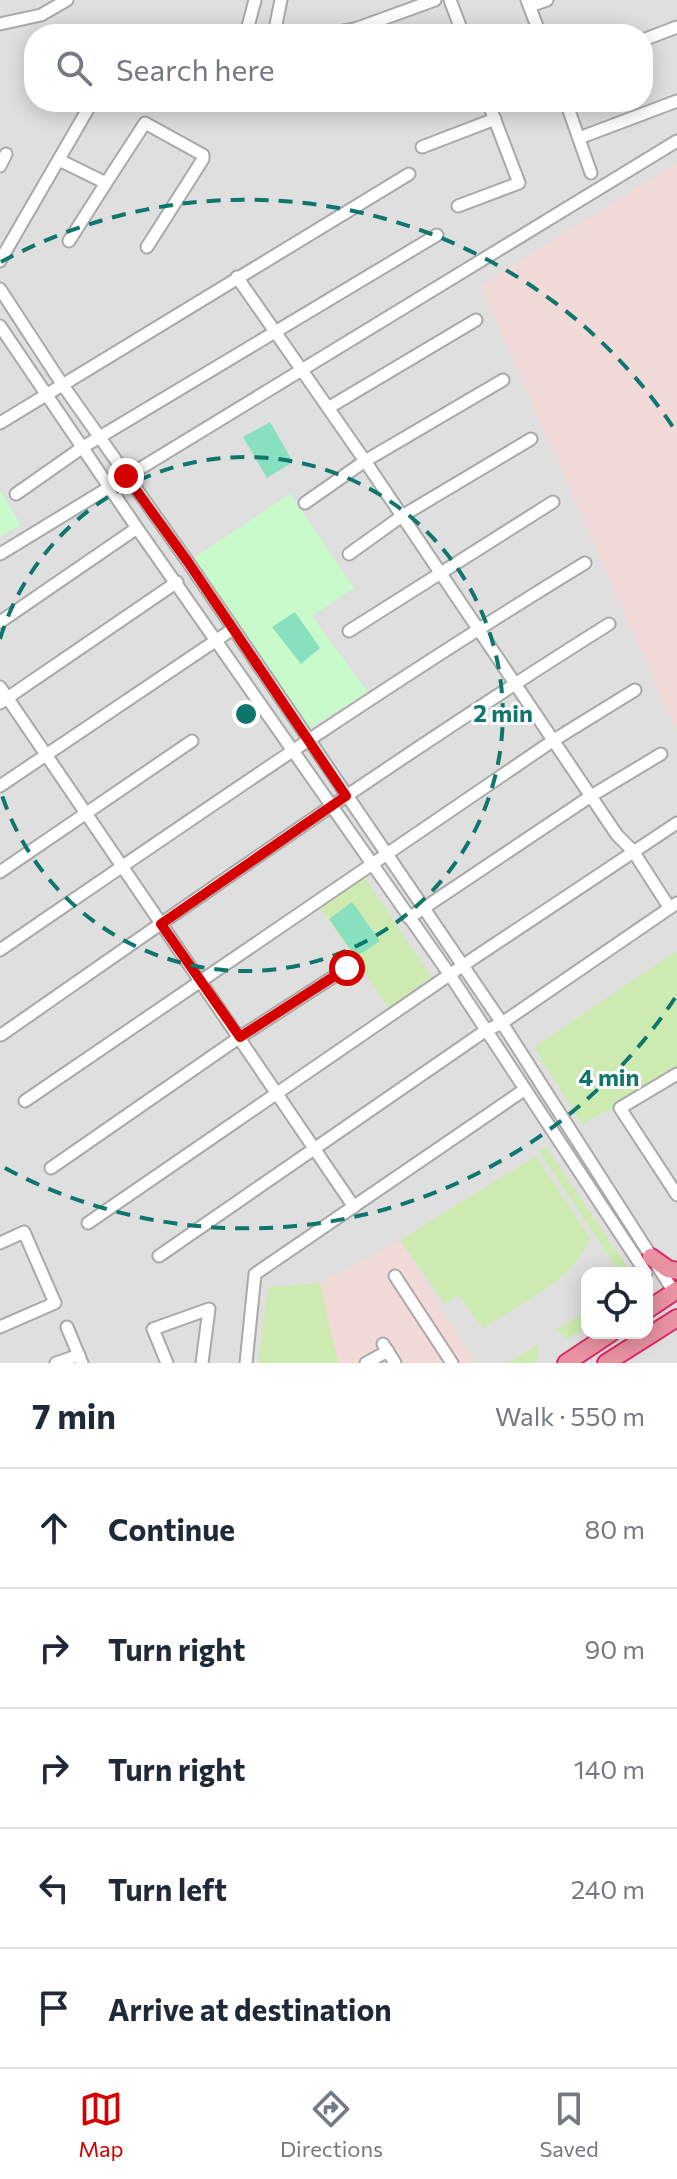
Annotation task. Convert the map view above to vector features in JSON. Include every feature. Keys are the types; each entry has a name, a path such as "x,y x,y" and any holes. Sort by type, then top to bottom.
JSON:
{"highway":[{"path":"648,1265 677,1271"},
{"path":"653,1306 676,1291"},
{"path":"606,1363 677,1318"},
{"path":"566,1363 601,1339"}],"street":[{"path":"0,24 41,15 67,0"},
{"path":"249,24 255,0"},
{"path":"276,24 281,0"},
{"path":"369,24 435,0"},
{"path":"450,0 459,24"},
{"path":"536,24 528,3 547,0"},
{"path":"653,36 677,27"},
{"path":"653,110 677,101"},
{"path":"0,261 86,112"},
{"path":"458,206 519,183 492,112"},
{"path":"570,112 591,173"},
{"path":"579,138 648,112"},
{"path":"422,147 495,119"},
{"path":"69,241 145,123 203,155 147,247"},
{"path":"0,554 677,141"},
{"path":"0,166 6,154"},
{"path":"59,160 106,183"},
{"path":"0,423 409,174"},
{"path":"16,494 99,437 437,235"},
{"path":"159,1256 673,905 633,851 617,835 237,277"},
{"path":"0,289 62,384 502,1023 648,1265"},
{"path":"328,408 476,320"},
{"path":"0,326 137,528 450,975 524,1090 648,1265 676,1291"},
{"path":"305,503 365,461 503,380"},
{"path":"349,554 402,516 531,439"},
{"path":"349,631 553,502"},
{"path":"0,622 137,528"},
{"path":"0,950 307,740 478,628 585,563"},
{"path":"177,582 2,696 123,866 354,1207"},
{"path":"1,1035 331,804 515,682 609,624"},
{"path":"0,786 233,629"},
{"path":"25,1101 554,740 635,690"},
{"path":"0,872 192,741"},
{"path":"409,918 591,796 661,754"},
{"path":"88,1223 462,966 677,823"},
{"path":"51,1168 240,1037 347,968"},
{"path":"677,1074 620,1108 677,1195"},
{"path":"246,1363 255,1274 524,1090"},
{"path":"0,1243 24,1232 55,1303 0,1327"},
{"path":"395,1276 452,1363"},
{"path":"167,1363 153,1329 209,1309 202,1363"},
{"path":"56,1363 80,1359 67,1327"},
{"path":"366,1363 386,1347 395,1363"}],"shaded area":[{"path":"0,0 677,0 677,1363 0,1363"},
{"path":"677,163 677,732 480,286"},
{"path":"400,1240 475,1363 338,1363 320,1283"}],"green space":[{"path":"270,422 293,462 267,478 243,437"},
{"path":"0,491 21,525 0,536"},
{"path":"290,494 354,588 312,616 368,692 308,729 188,562"},
{"path":"295,612 320,648 301,664 272,627"},
{"path":"364,877 431,977 389,1008 321,909"},
{"path":"352,902 380,941 356,957 329,919"},
{"path":"677,951 677,1073 582,1124 534,1047"},
{"path":"546,1147 627,1267 616,1267 539,1151"},
{"path":"536,1156 590,1238 582,1253 559,1279 483,1328 459,1296 444,1303 400,1240"},
{"path":"320,1283 338,1363 258,1363 268,1287"},
{"path":"581,1315 581,1331 568,1339 556,1330"},
{"path":"539,1344 538,1359 532,1363 508,1363"}],"route":[{"path":"126,476 346,796 161,924 240,1037 347,968"}]}
